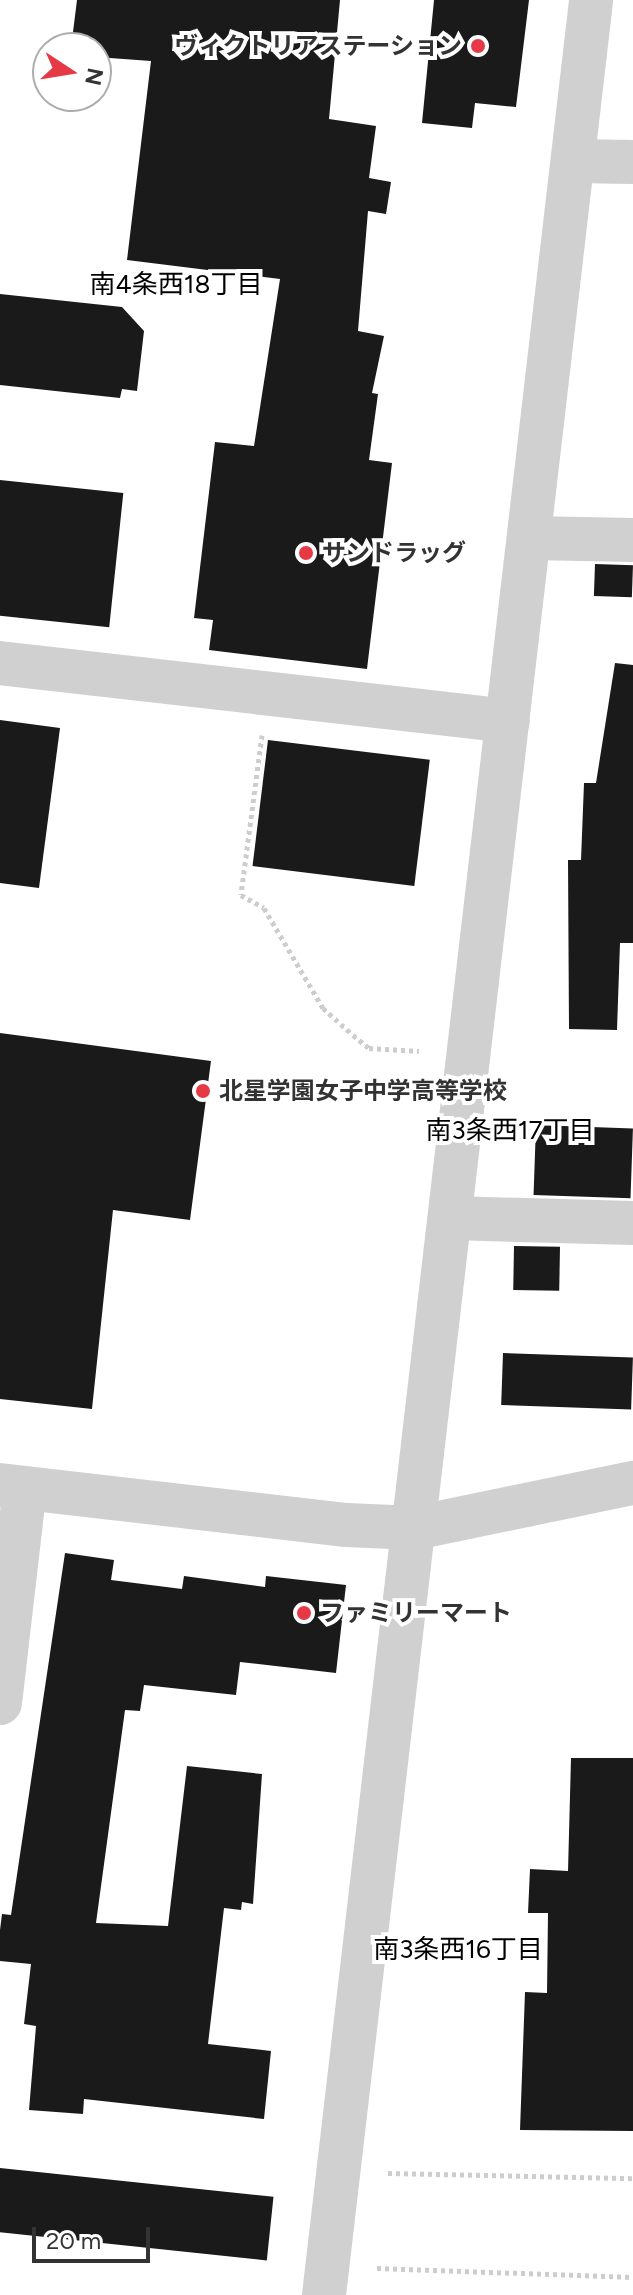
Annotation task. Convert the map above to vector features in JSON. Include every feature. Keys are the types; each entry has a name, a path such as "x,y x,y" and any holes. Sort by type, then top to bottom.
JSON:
{"street":[{"path":"324,2295 591,0"},
{"path":"573,161 633,162"},
{"path":"530,538 633,540"},
{"path":"0,663 508,721"},
{"path":"450,1218 633,1223"},
{"path":"0,1703 12,1487 347,1525 415,1528 633,1483"}],"path":[{"path":"262,732 241,895 264,908 323,1008 353,1035 369,1048 419,1051"},
{"path":"388,2173 633,2178"},
{"path":"377,2268 633,2277"}],"building":[{"path":"77,0 340,0 329,119 376,126 369,178 391,182 386,214 368,211 358,331 384,336 372,393 378,394 369,460 392,463 367,669 209,650 213,620 194,618 215,442 254,446 280,279 127,260 151,61 112,58 112,32 73,32"},
{"path":"434,0 529,0 516,107 475,103 472,128 422,123"},
{"path":"0,294 122,307 144,331 137,391 122,389 120,398 0,385"},
{"path":"0,480 123,493 109,627 0,616"},
{"path":"595,564 633,565 632,597 594,596"},
{"path":"615,663 633,665 633,943 620,943 617,1030 569,1029 568,860 581,860 584,783 596,783"},
{"path":"0,720 60,728 39,888 0,883"},
{"path":"268,740 430,760 414,886 253,866"},
{"path":"0,1033 211,1061 190,1220 113,1210 92,1409 0,1399"},
{"path":"536,1125 633,1128 630,1198 534,1195"},
{"path":"514,1246 560,1247 559,1291 513,1290"},
{"path":"503,1353 633,1358 631,1410 501,1405"},
{"path":"65,1553 114,1560 111,1580 182,1589 184,1576 265,1587 266,1576 346,1585 336,1673 240,1662 236,1695 144,1685 140,1711 125,1710 96,1923 168,1926 187,1766 262,1774 253,1904 242,1902 241,1910 224,1908 208,2044 271,2051 264,2119 84,2099 83,2114 29,2110 36,2026 24,2024 31,1964 0,1961 0,1930 2,1914 11,1915"},
{"path":"571,1758 633,1758 633,2131 520,2130 525,1992 547,1993 548,1913 528,1913 530,1869 568,1871"},
{"path":"0,2168 273,2197 267,2260 0,2232"}],"place":[{"name":"ヴィクトリアステーション","path":"478,46"},
{"name":"サンドラッグ","path":"306,553"},
{"name":"北星学園女子中学高等学校","path":"203,1091"},
{"name":"ファミリーマート","path":"304,1613"}],"district":[{"name":"南4条西18丁目","path":"176,285"},
{"name":"南3条西17丁目","path":"510,1131"},
{"name":"南3条西16丁目","path":"458,1950"}]}
